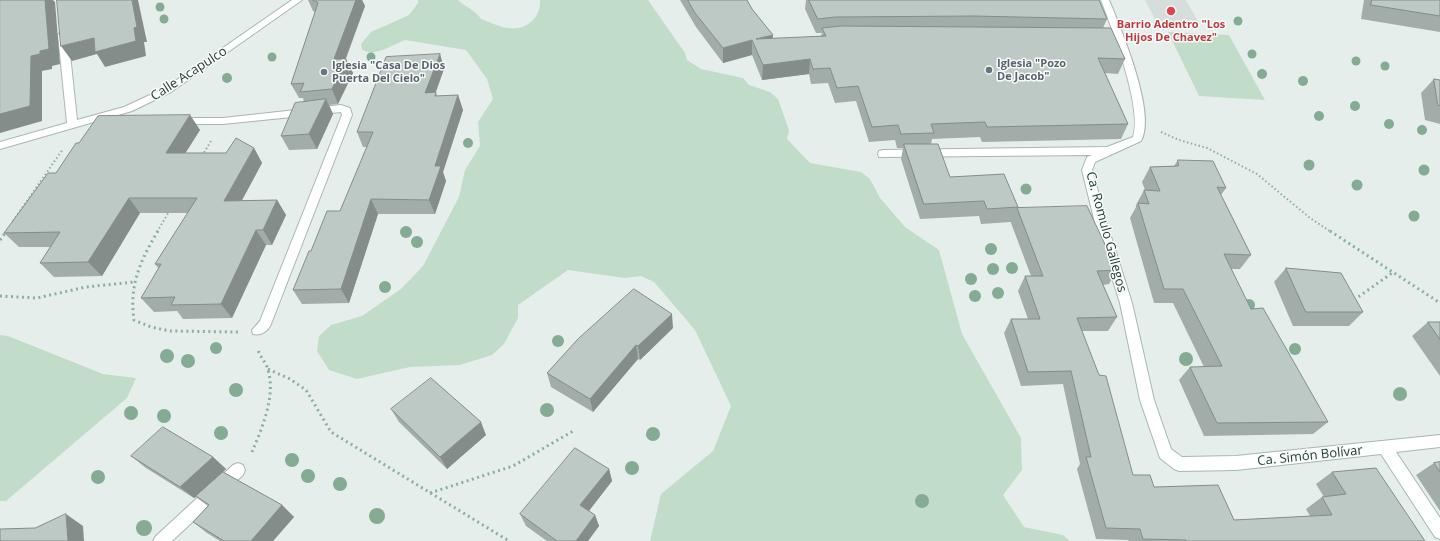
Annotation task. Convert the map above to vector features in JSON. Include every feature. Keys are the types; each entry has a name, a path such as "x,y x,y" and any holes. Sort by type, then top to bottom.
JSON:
{"street":[{"name":"Calle Acapulco","path":"0,146 128,109 158,96 298,0"},
{"name":"Ca. Romulo Gallegos","path":"1106,0 1116,38 1137,97 1141,122 1140,131 1137,139 1091,160 1087,170 1102,227 1126,303 1147,400 1165,453 1179,464"},
{"path":"62,23 76,124"},
{"path":"169,121 223,121 341,108 346,110 347,115 265,324 258,330"},
{"path":"99,117 135,119"},
{"path":"883,154 1108,151"},
{"name":"Ca. Simón Bolívar","path":"1179,464 1236,463 1440,441"},
{"path":"1385,447 1440,532"},
{"path":"161,541 238,470"}],"path":[{"path":"199,161 223,121"},
{"path":"1141,122 1179,140 1207,148 1257,174 1310,218 1440,303"},
{"path":"0,240 76,124"},
{"path":"172,207 142,260 134,282 130,306 134,320 151,327 170,331 249,332 258,330"},
{"path":"1353,301 1392,273"},
{"path":"0,296 37,298 86,287 118,285 134,282"},
{"path":"238,470 251,453 262,429 269,391 268,369 290,379 306,390 331,432 509,541"},
{"path":"430,493 513,466 575,430"}],"shaded area":[{"name":"Barrio Adentro \"Los Hijos De Chavez\"","path":"1145,0 1186,0 1199,23 1156,21"}],"green space":[{"path":"418,0 458,0 476,13 481,19 501,27 515,28 526,25 535,18 540,6 540,0 648,0 685,53 687,60 701,69 743,78 749,85 770,92 778,99 789,130 787,139 810,163 861,172 870,179 880,198 905,227 939,250 962,334 1021,438 1022,470 1003,495 1024,527 1063,535 1070,541 650,541 661,494 713,451 731,406 695,330 654,282 641,276 625,278 568,270 518,305 518,318 504,344 492,355 460,365 410,367 357,379 329,370 317,351 319,336 331,325 362,316 401,289 423,266 459,197 465,170 480,146 478,122 493,99 487,79 466,50 405,40 383,50 371,53 362,50 361,44 371,32 409,15 418,3"},
{"path":"1168,32 1229,35 1265,100 1199,96"},
{"path":"0,335 8,336 103,374 136,378 127,398 6,501 0,501"}],"building":[{"path":"0,0 45,0 49,49 40,51 40,54 31,56 30,106 0,114"},
{"path":"57,0 132,0 137,27 134,28 136,41 95,52 94,38 61,46"},
{"path":"313,0 356,0 334,59 346,59 332,89 300,92 304,83 291,84 318,3"},
{"path":"688,0 747,0 752,9 773,35 756,39 826,36 822,28 841,26 1111,28 1125,59 1098,58 1128,124 987,127 985,122 931,124 934,133 901,134 898,125 872,127 858,86 837,88 830,68 813,69 810,59 763,65 752,40 723,48 695,13"},
{"path":"809,0 1099,0 1107,19 974,16 835,17 818,19"},
{"path":"1372,0 1440,0 1440,16 1371,5"},
{"path":"440,54 425,93 436,92 435,96 458,95 435,166 441,166 429,200 371,199 341,289 293,290 327,211 340,211 373,132 357,132 386,57"},
{"path":"1434,79 1440,80 1440,106 1438,105"},
{"path":"326,99 309,134 281,136 295,103"},
{"path":"190,115 166,153 226,153 236,138 254,148 224,201 277,200 263,230 256,230 221,304 171,305 175,297 141,298 161,264 155,264 197,198 129,198 88,262 40,263 60,232 4,233 48,173 56,173 76,143 79,143 98,116"},
{"path":"904,144 938,144 950,177 1004,174 1018,207 987,209 984,201 924,204"},
{"path":"1178,160 1213,161 1226,188 1217,187 1251,255 1224,254 1251,309 1263,308 1328,422 1217,423 1190,367 1222,366 1183,289 1164,289 1138,203 1149,204 1144,190 1160,191 1150,167 1178,166"},
{"path":"1087,206 1117,270 1097,271 1117,317 1077,318 1099,375 1106,376 1133,475 1150,475 1154,487 1218,485 1234,520 1332,515 1322,497 1346,494 1332,472 1376,468 1425,541 1186,541 1143,539 1140,529 1106,528 1086,457 1091,457 1071,371 1028,372 1011,319 1040,319 1025,276 1043,276 1017,208"},
{"path":"1286,268 1341,273 1363,312 1306,312"},
{"path":"634,289 672,314 638,346 636,345 590,399 547,373 578,339"},
{"path":"1428,322 1440,322 1440,339"},
{"path":"431,378 481,422 440,457 391,409"},
{"path":"163,427 213,457 180,487 131,456"},
{"path":"575,448 609,469 580,505 595,515 576,541 557,541 520,514"},
{"path":"1440,462 1440,472 1434,463"},
{"path":"223,472 282,505 251,541 224,541 193,522 209,505 196,496"},
{"path":"66,514 68,541 0,541 0,529 35,528"}],"place":[{"name":"Barrio Adentro \"Los Hijos De Chavez\"","path":"1171,11"},
{"name":"Iglesia \"Pozo De Jacob\"","path":"989,70"},
{"name":"Iglesia \"Casa De Dios Puerta Del Cielo\"","path":"324,72"}]}
